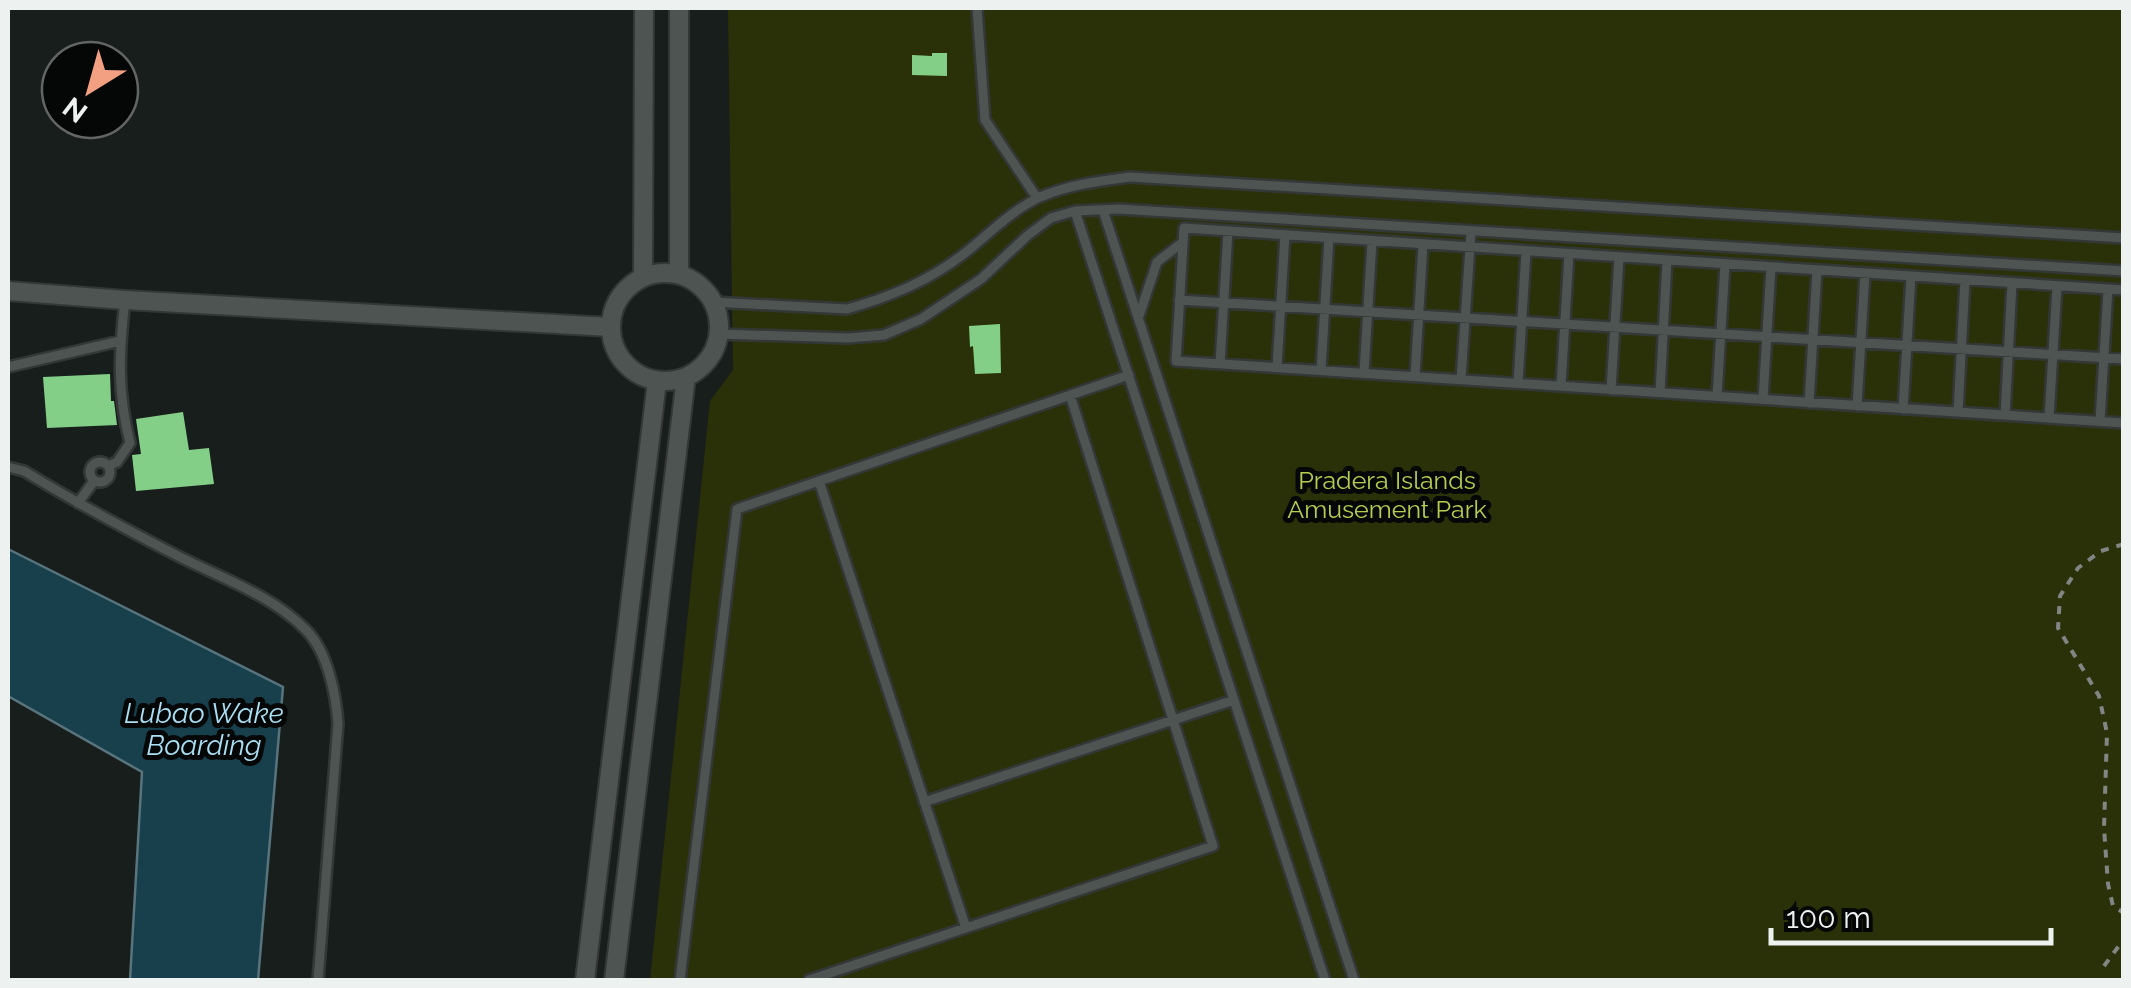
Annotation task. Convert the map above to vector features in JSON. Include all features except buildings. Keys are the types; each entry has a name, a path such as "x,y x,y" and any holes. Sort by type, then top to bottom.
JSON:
{"street":[{"path":"643,277 644,8"},
{"path":"679,8 680,274"},
{"path":"655,273 680,274 707,292 720,324 719,334 711,356 700,368 686,377 656,381 629,368 619,356 612,342 612,311 629,285 643,277 655,273"},
{"path":"8,291 610,327"},
{"path":"614,980 686,377"},
{"path":"585,980 656,381"}],"lane":[{"path":"976,8 985,120 1037,198"},
{"path":"712,302 847,309 867,304 922,282 1037,198 1091,182 1130,178 2124,238"},
{"path":"719,334 848,338 884,335 921,319 982,279 1051,218 1076,211 1120,209 2124,271"},
{"path":"1103,210 1354,980"},
{"path":"1076,211 1324,980"},
{"path":"2124,290 1184,228 1176,361 2124,423"},
{"path":"1220,364 1228,231"},
{"path":"1461,380 1470,232"},
{"path":"1276,368 1285,235"},
{"path":"1322,370 1329,238"},
{"path":"1364,373 1372,240"},
{"path":"1138,318 1157,262 1183,242"},
{"path":"1415,376 1423,244"},
{"path":"1518,383 1526,251"},
{"path":"1561,386 1569,254"},
{"path":"1611,390 1619,257"},
{"path":"1660,393 1668,260"},
{"path":"1717,396 1725,264"},
{"path":"1763,399 1771,267"},
{"path":"1809,403 1817,270"},
{"path":"1857,406 1865,273"},
{"path":"1903,409 1911,276"},
{"path":"1958,412 1966,280"},
{"path":"2004,415 2012,283"},
{"path":"2050,418 2057,286"},
{"path":"2100,422 2108,289"},
{"path":"78,503 94,480 109,479 108,466 117,462 130,443 119,386 125,300"},
{"path":"1179,300 2124,359"},
{"path":"8,366 120,341"},
{"path":"680,980 737,509 1129,375"},
{"path":"809,980 1213,846 1070,395"},
{"path":"8,466 279,606 310,633 336,697 338,724 318,980"},
{"path":"818,481 966,928"},
{"path":"924,802 1234,700"}],"path":[{"path":"2124,544 2101,551 2078,568 2060,596 2058,628 2099,696 2107,733 2104,828 2108,884 2114,906 2124,913"},
{"path":"2104,966 2124,939"}],"green space":[{"name":"Pradera Islands Amusement Park","path":"728,8 2123,8 2123,980 650,980 710,401 733,370"}],"water":[{"name":"Lubao Wake Boarding","path":"8,549 283,687 258,980 130,980 142,772 8,696"}]}
